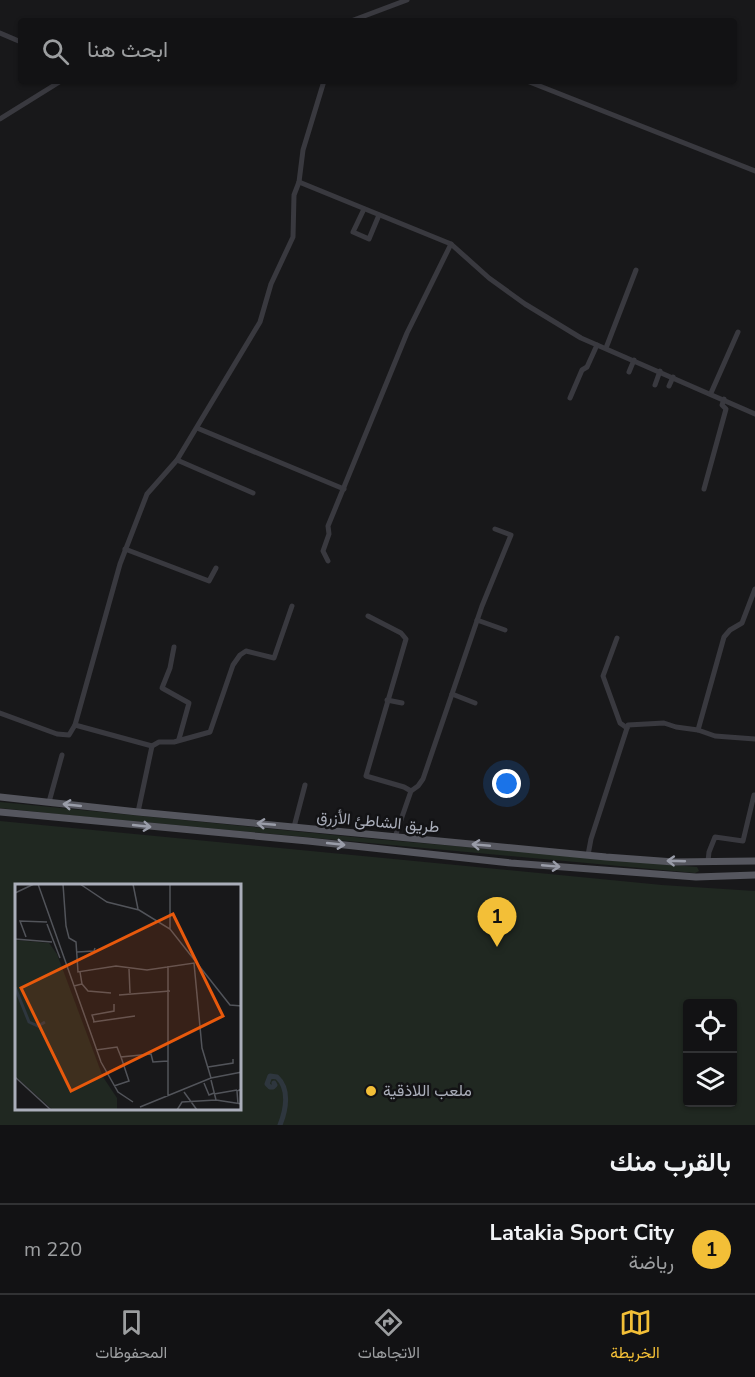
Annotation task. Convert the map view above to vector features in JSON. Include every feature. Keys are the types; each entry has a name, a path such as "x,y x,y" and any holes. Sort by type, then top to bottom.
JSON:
{"main road":[{"name":"طريق الشاطئ الأزرق","path":"0,797 588,855 674,862 755,861"},
{"name":"طريق الشاطئ الأزرق","path":"0,812 511,863 696,877 755,875"}],"street":[{"path":"359,18 407,0"},
{"path":"0,33 18,41"},
{"path":"0,119 55,84"},
{"path":"0,713 57,734 69,735 75,726 125,549 147,494 177,460 260,322 271,284 293,237 294,195 299,182 303,150 323,84"},
{"path":"534,84 755,171"},
{"path":"299,182 451,244 489,278 525,304 581,338 755,414"},
{"path":"364,209 354,232 369,239 379,215"},
{"path":"328,561 323,551 329,534 328,526 407,333 451,244"},
{"path":"606,348 636,270"},
{"path":"711,393 738,332"},
{"path":"570,398 582,370 587,368 597,345"},
{"path":"629,372 634,360"},
{"path":"655,385 660,372"},
{"path":"669,386 673,377"},
{"path":"704,489 726,409 722,405 724,399"},
{"path":"197,428 344,489"},
{"path":"177,460 253,494"},
{"path":"394,837 411,790 418,786 423,778 477,620 511,535 495,529"},
{"path":"125,549 209,581 216,568"},
{"path":"698,730 724,637 730,630 742,623 755,589"},
{"path":"75,726 152,746 210,732 233,664 246,651 274,658 292,606"},
{"path":"368,616 400,633 406,639 366,776 411,790"},
{"path":"477,620 505,630"},
{"path":"617,638 603,676 620,723 627,728"},
{"path":"174,647 170,668 162,688 189,703 179,739"},
{"path":"452,694 475,703"},
{"path":"387,700 402,703"},
{"path":"588,855 591,839 627,728 632,724 664,723 715,736 755,739"},
{"path":"138,812 152,746"},
{"path":"49,802 62,755"},
{"path":"294,827 305,785"},
{"path":"708,861 709,852 716,837 743,841 754,795"}],"shaded area":[{"path":"0,802 374,839 697,867 699,871 695,873 57,814 0,808"},
{"path":"0,821 662,885 755,891 755,1125 0,1125"}],"waterway":[{"path":"274,1083 273,1087 267,1084 270,1076 277,1077 284,1087 285,1106 280,1125"}],"place":[{"name":"Latakia Sport City","path":"497,947"},
{"name":"ملعب اللاذقية","path":"371,1091"}]}
